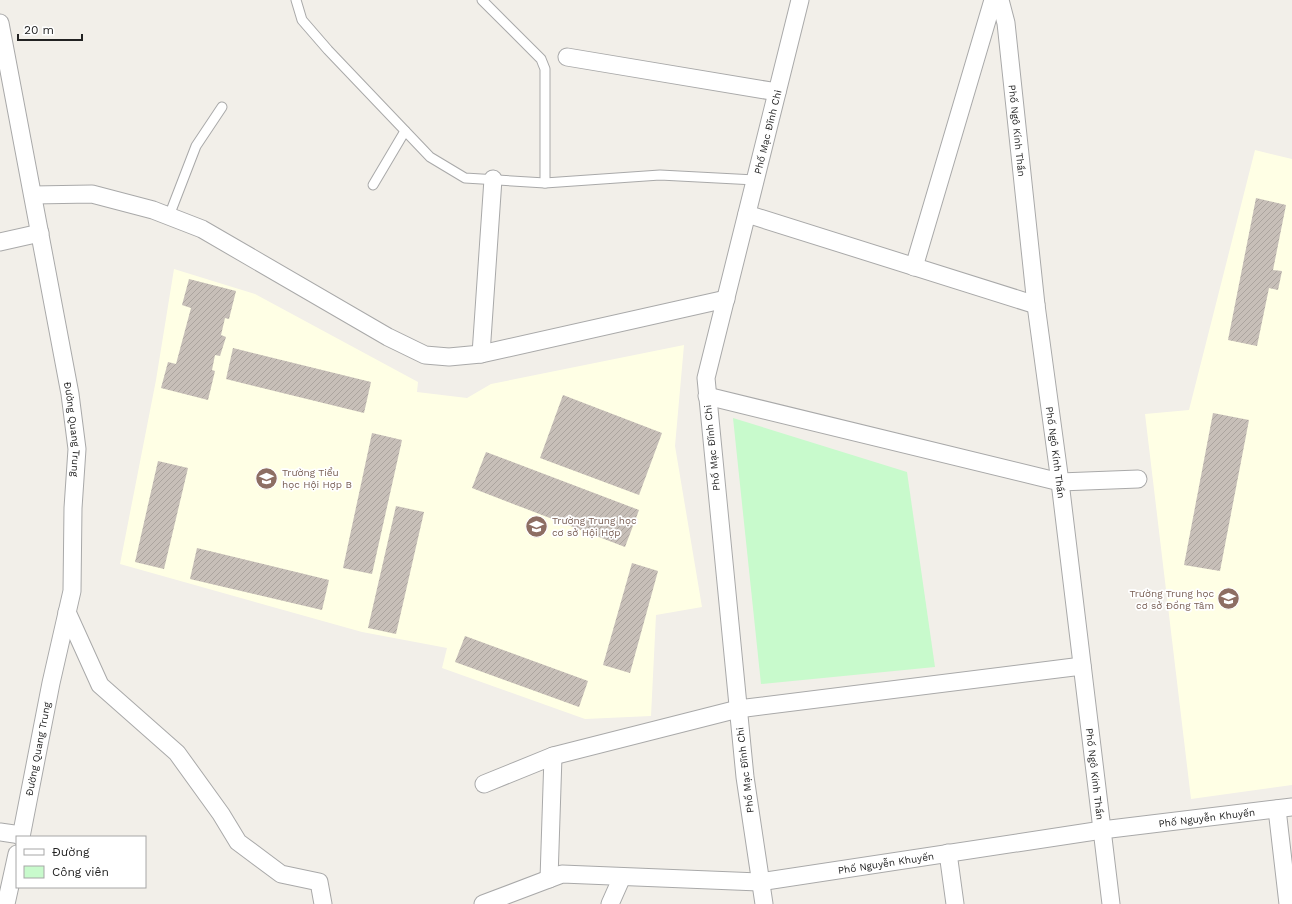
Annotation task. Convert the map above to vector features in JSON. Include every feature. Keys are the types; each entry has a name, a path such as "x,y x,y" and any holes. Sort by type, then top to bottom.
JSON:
{"street":[{"name":"Phố Mạc Đĩnh Chi","path":"764,904 745,777 706,378 800,0"},
{"path":"914,267 994,0"},
{"name":"Phố Ngô Kính Thần","path":"1000,0 1006,23 1036,305 1060,482 1111,904"},
{"name":"Đường Quang Trung","path":"0,22 70,394 77,449 72,590 51,683 21,836"},
{"path":"567,57 777,92"},
{"path":"482,354 493,179"},
{"path":"33,195 92,194 153,210 202,229 388,337 425,355 449,357 482,354 726,298"},
{"path":"747,214 1036,305"},
{"path":"0,242 40,233"},
{"path":"707,396 1060,482 1138,479"},
{"path":"67,612 100,685 177,753 221,814 238,842 281,874 319,882 323,904"},
{"path":"484,784 553,756 738,709 1082,666"},
{"path":"549,879 553,756"},
{"path":"1284,808 1288,904"},
{"name":"Phố Nguyễn Khuyến","path":"483,904 562,874 760,882 1102,830 1284,808"},
{"path":"0,832 21,836"},
{"path":"948,853 955,904"},
{"path":"6,904 16,859"},
{"path":"610,904 622,877"}],"lane":[{"path":"296,0 302,20 328,50 430,157 465,178 545,183 660,175 755,180"},
{"path":"482,0 541,59 545,69 545,183"},
{"path":"169,216 196,146 222,107"},
{"path":"373,185 405,130"}],"shaded area":[{"name":"Trường Trung học cơ sở Đồng Tâm","path":"1255,150 1292,159 1292,785 1191,799 1145,414 1189,410"},
{"path":"174,269 255,294 418,382 417,392 467,398 491,384 684,345 675,446 702,607 656,615 651,716 585,719 442,668 447,648 362,632 120,564 156,380"}],"green space":[{"path":"733,418 907,472 935,667 761,684"}],"building":[{"path":"1256,198 1286,205 1273,270 1282,271 1278,290 1269,288 1257,346 1228,340"},
{"path":"189,279 236,291 229,319 225,318 221,335 226,337 220,356 215,355 212,370 215,371 208,400 161,388 168,362 176,364 191,308 182,305"},
{"path":"233,348 371,382 364,413 226,379"},
{"path":"563,395 662,433 639,495 540,458"},
{"path":"1213,413 1249,420 1220,571 1184,565"},
{"path":"372,433 402,440 372,574 343,568"},
{"path":"486,452 639,510 625,547 472,488"},
{"path":"158,461 188,468 164,569 135,562"},
{"path":"396,506 424,512 396,634 368,628"},
{"path":"197,548 329,580 322,610 190,579"},
{"path":"632,563 658,571 630,673 603,665"},
{"path":"465,636 588,681 579,707 455,662"}],"place":[{"name":"Trường Tiểu học Hội Hợp B","path":"267,478"},
{"name":"Trường Trung học cơ sở Hội Hợp","path":"537,526"},
{"name":"Trường Trung học cơ sở Đồng Tâm","path":"1229,599"}]}
